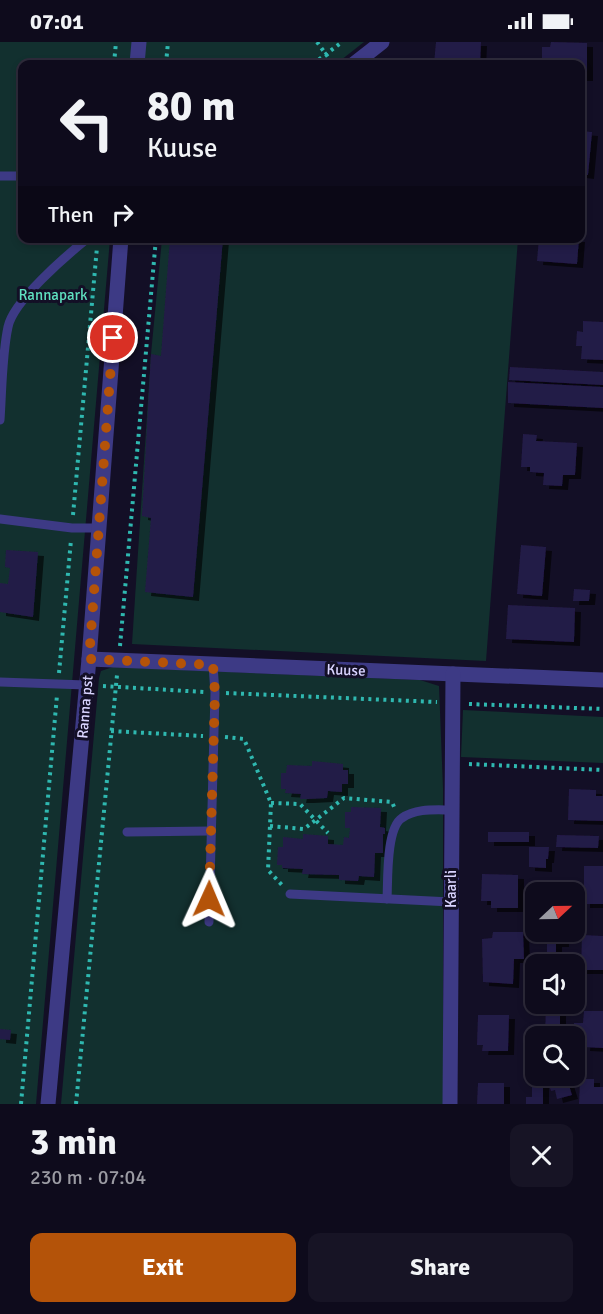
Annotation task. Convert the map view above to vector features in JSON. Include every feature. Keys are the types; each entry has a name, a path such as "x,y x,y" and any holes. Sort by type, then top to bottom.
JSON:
{"street":[{"path":"137,60 139,42"},
{"path":"359,60 382,42"},
{"name":"Ranna pst","path":"48,1104 89,659 122,243"},
{"name":"Kuuse","path":"89,659 603,680"},
{"name":"Kaarli","path":"450,1104 453,674"}],"lane":[{"path":"0,176 18,176"},
{"path":"0,420 8,324 22,302 59,261 82,243"},
{"path":"0,519 72,528 99,528"},
{"path":"208,922 215,693 213,665"},
{"path":"0,682 86,685"},
{"path":"387,899 391,841 395,824 416,812 452,810"},
{"path":"127,832 210,831"},
{"path":"290,894 451,902"}],"path":[{"path":"114,60 116,42"},
{"path":"166,60 168,42"},
{"path":"317,42 330,60"},
{"path":"318,60 342,42"},
{"path":"76,1104 119,661 156,243"},
{"path":"115,687 603,709"},
{"path":"452,764 603,770"},
{"path":"270,826 304,828 344,798 392,802 399,820"},
{"path":"271,803 300,804 328,833"}],"green space":[{"name":"Rannapark","path":"0,42 364,42 341,60 18,60 18,243 110,243 36,1104 0,1104"},
{"path":"162,243 518,243 486,661 132,644 151,354"},
{"path":"113,667 420,680 439,686 443,788 443,1104 61,1104 99,678 101,671"},
{"path":"463,710 603,717 603,763 461,757"}],"building":[{"path":"436,42 481,42 480,60 434,60"},
{"path":"551,42 587,43 587,77 585,77 585,60 542,60 542,47 550,47"},
{"path":"585,131 592,132 588,175 585,175"},
{"path":"170,243 223,243 193,597 145,592 151,518 142,516 151,354 161,356"},
{"path":"539,243 579,243 577,264 537,261"},
{"path":"583,321 603,322 603,360 581,359 582,346 576,346 577,331 583,332"},
{"path":"510,367 603,372 603,385 509,380"},
{"path":"508,382 603,387 603,408 508,403"},
{"path":"523,434 537,435 536,441 577,443 575,475 563,475 562,486 543,485 544,473 530,472 530,467 521,467"},
{"path":"521,545 546,547 542,596 517,594"},
{"path":"6,550 38,552 33,617 0,612 0,583 8,584 10,568 5,567"},
{"path":"574,589 590,590 589,601 573,601"},
{"path":"508,605 575,608 574,642 506,639"},
{"path":"312,761 343,764 343,770 348,770 348,784 342,784 342,792 328,791 327,798 300,799 301,794 285,793 286,789 281,789 281,773 286,773 287,765 312,766"},
{"path":"569,789 596,790 596,796 603,796 603,821 568,820"},
{"path":"351,807 381,808 380,827 385,828 385,834 383,834 383,853 375,853 374,877 359,876 358,881 339,880 339,875 302,874 303,869 282,868 282,865 277,865 278,847 283,847 283,837 303,839 303,834 328,836 328,844 343,845 344,837 349,838 350,828 345,828 345,812 351,812"},
{"path":"488,832 529,832 529,842 488,842"},
{"path":"557,835 599,836 598,848 556,847"},
{"path":"529,847 549,847 546,868 529,867"},
{"path":"584,866 603,866 603,904 585,904"},
{"path":"482,874 518,875 518,908 491,908 491,901 481,901"},
{"path":"493,932 523,932 524,959 514,959 513,984 483,982 482,939 492,938"},
{"path":"585,935 603,936 603,970 585,970 585,954 581,954 582,942 585,942"},
{"path":"547,942 563,942 556,943 556,954 547,954"},
{"path":"585,1011 603,1011 603,1048 585,1047 585,1026 574,1026 574,1023 583,1023"},
{"path":"546,1014 560,1014 560,1026 545,1026"},
{"path":"478,1015 509,1015 508,1051 482,1051 483,1045 477,1045"},
{"path":"0,1029 11,1030 10,1040 0,1039"},
{"path":"585,1079 594,1079 594,1087 603,1087 603,1104 579,1104 580,1086 585,1086"},
{"path":"478,1083 504,1083 504,1104 477,1104"},
{"path":"532,1086 543,1086 543,1104 526,1104 526,1097 532,1097"},
{"path":"549,1086 569,1086 572,1095 557,1099 555,1090 551,1091"}],"route":[{"path":"113,338 89,659 213,665 215,693 209,899"}]}
